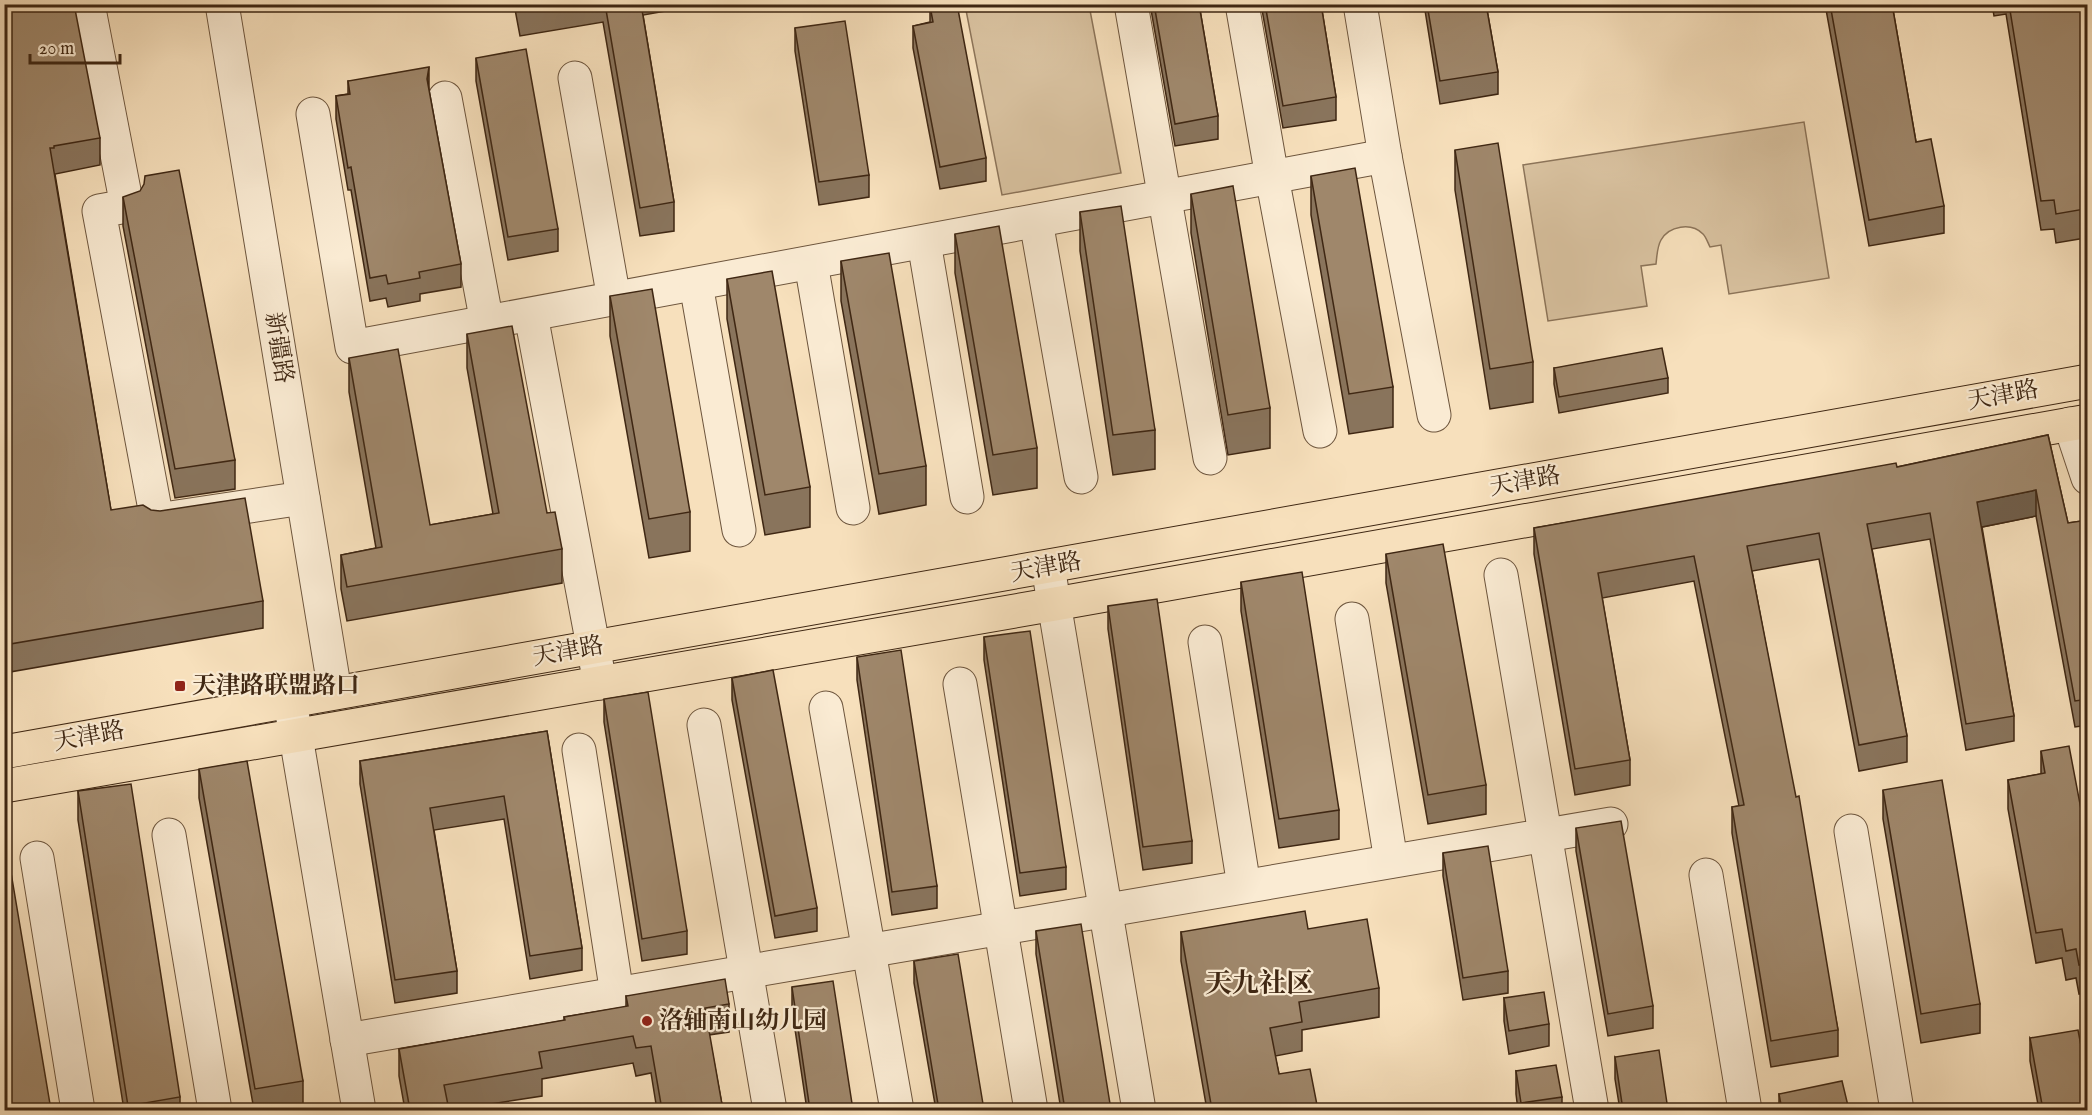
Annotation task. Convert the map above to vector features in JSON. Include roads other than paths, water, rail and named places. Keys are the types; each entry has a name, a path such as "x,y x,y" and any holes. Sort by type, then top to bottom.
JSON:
{"main road":[{"name":"天津路","path":"4,752 2088,381"},
{"name":"天津路","path":"4,786 1055,604 2079,423"}],"street":[{"path":"88,4 127,206 99,211 157,520 303,498"},
{"name":"新疆路","path":"222,4 335,692"},
{"path":"1131,4 1210,458"},
{"path":"1242,4 1320,431"},
{"path":"1360,4 1385,156 1434,415"},
{"path":"575,78 614,299"},
{"path":"445,98 487,323"},
{"path":"313,114 352,347 1385,156"},
{"path":"1036,221 1081,477"},
{"path":"924,242 967,497"},
{"path":"811,263 853,508"},
{"path":"696,284 739,530"},
{"path":"531,315 600,683"},
{"path":"2079,423 2088,478"},
{"path":"1048,567 1139,1110"},
{"path":"1502,575 1592,1110"},
{"path":"1352,619 1392,861"},
{"path":"1204,642 1244,886"},
{"path":"960,684 1031,1110"},
{"path":"289,701 297,736 360,1110"},
{"path":"826,708 897,1110"},
{"path":"704,725 770,1110"},
{"path":"579,750 617,994"},
{"path":"347,1040 1611,824"},
{"path":"1851,831 1897,1110"},
{"path":"169,835 215,1110"},
{"path":"37,858 78,1110"},
{"path":"1706,875 1745,1110"}],"place":[{"name":"天津路联盟路口","path":"180,686"},
{"name":"洛轴南山幼儿园","path":"647,1021"}],"district":[{"name":"天九社区","path":"1259,985"}]}
